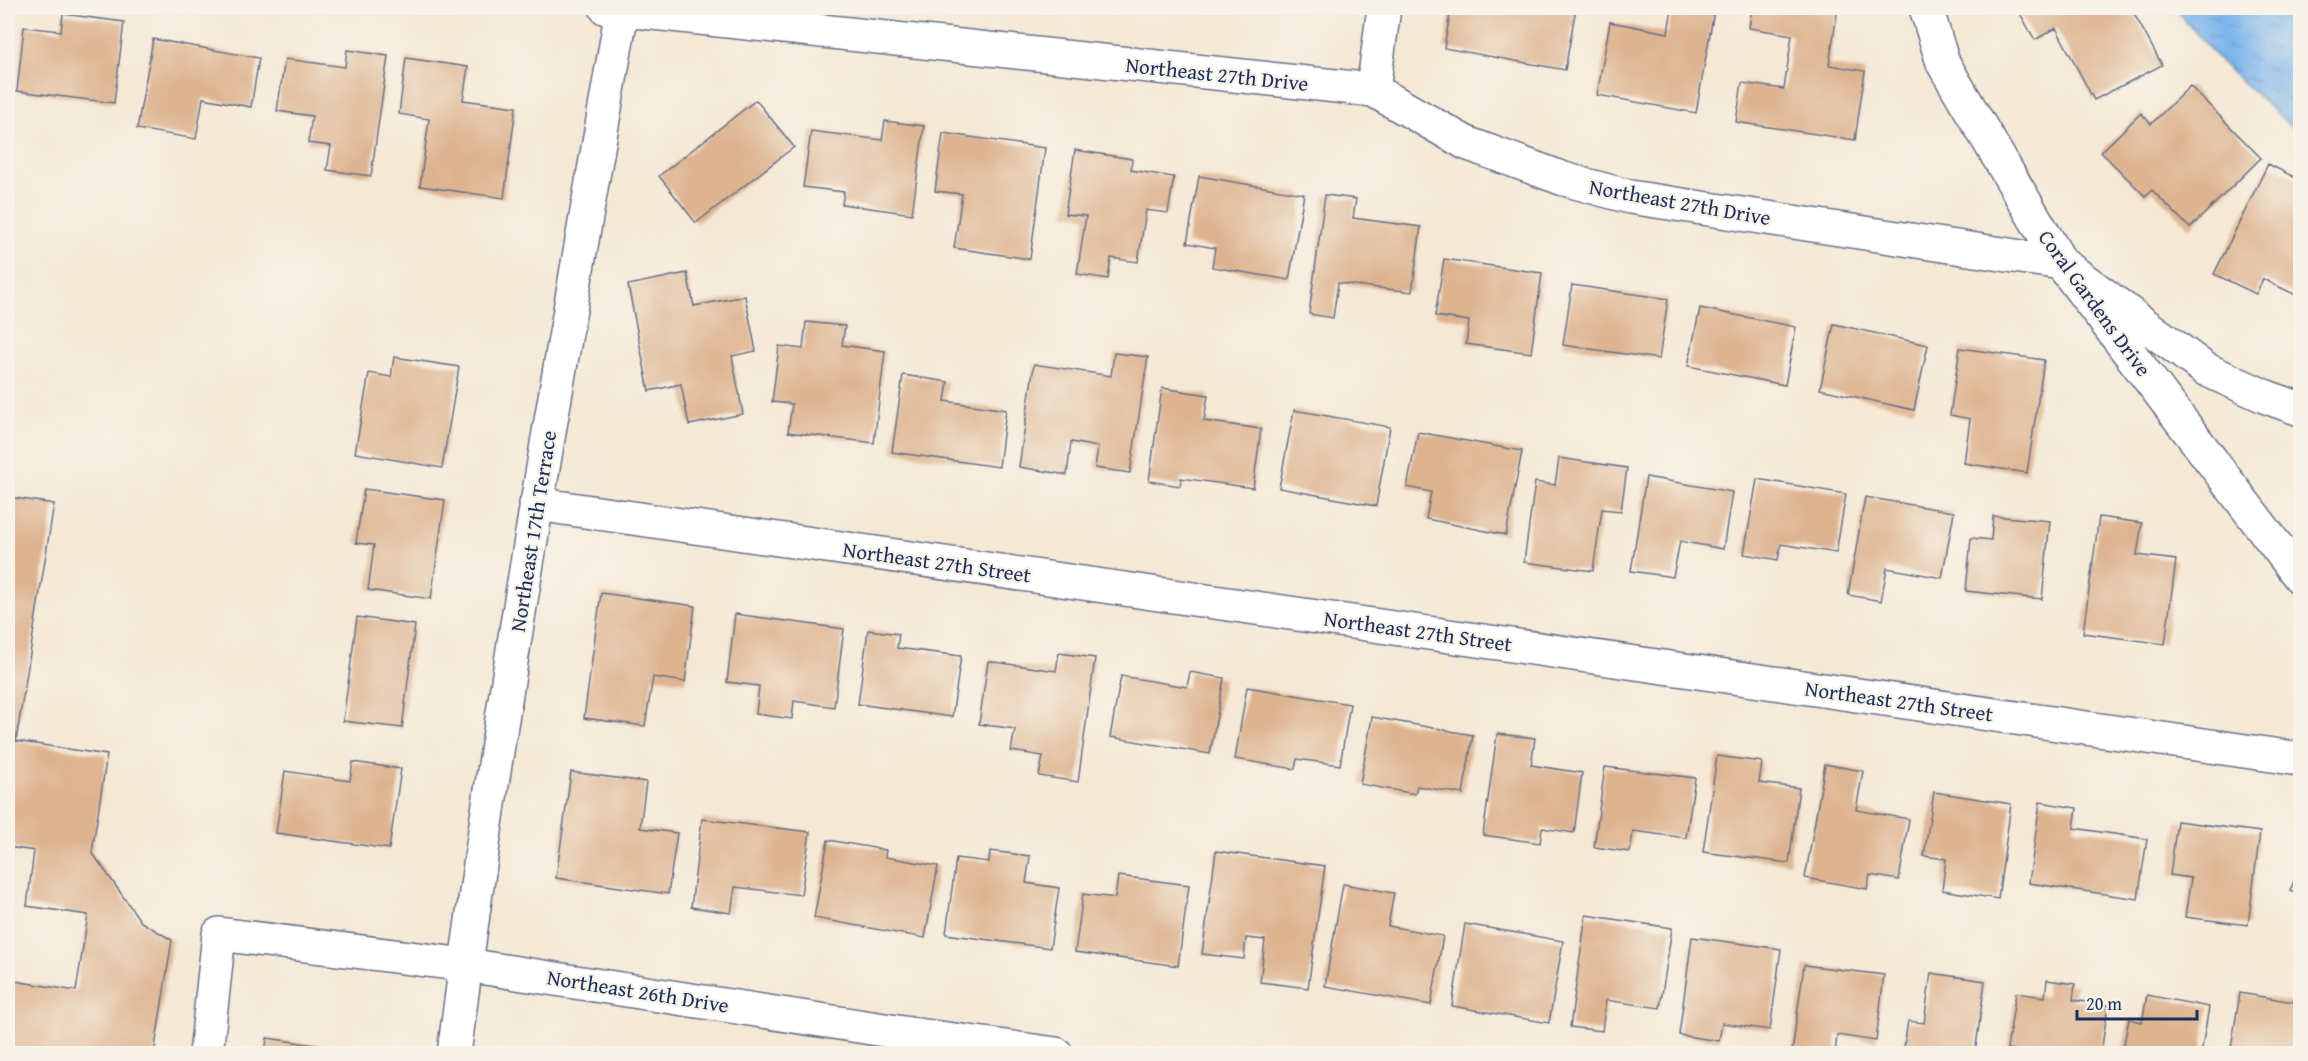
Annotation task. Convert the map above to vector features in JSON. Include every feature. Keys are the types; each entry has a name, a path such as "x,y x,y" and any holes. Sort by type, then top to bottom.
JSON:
{"street":[{"path":"1373,90 1384,8"},
{"name":"Coral Gardens Drive","path":"1926,8 1943,63 2061,263 2301,577"},
{"name":"Northeast 27th Drive","path":"614,9 1373,90 1466,143 1564,179 1630,197 2061,263 2205,369 2264,396 2301,409"},
{"name":"Northeast 17th Terrace","path":"454,1053 536,504 614,9"},
{"name":"Northeast 27th Street","path":"536,504 2301,759"},
{"name":"Northeast 26th Drive","path":"206,1053 219,934 466,965 910,1034 1056,1053"}],"water":[{"path":"2174,8 2300,8 2300,135 2222,63"}],"building":[{"path":"1451,8 1576,8 1565,70 1444,48"},
{"path":"1672,8 1714,11 1696,113 1597,95 1610,22 1668,33"},
{"path":"1752,8 1838,8 1829,65 1865,71 1855,140 1736,122 1742,83 1784,89 1792,35 1749,28"},
{"path":"2017,8 2131,8 2162,65 2094,100 2056,28 2035,40"},
{"path":"63,14 124,22 114,103 17,91 24,27 61,31"},
{"path":"153,39 259,58 251,107 203,98 196,139 137,129"},
{"path":"347,50 388,56 371,176 327,170 331,146 308,143 312,116 277,111 285,59 345,67"},
{"path":"406,58 468,67 463,100 516,107 504,198 420,186 429,119 399,114"},
{"path":"2190,86 2261,158 2190,228 2152,190 2145,196 2101,152 2141,113 2151,124"},
{"path":"756,100 794,147 696,223 659,176"},
{"path":"885,121 924,126 912,214 842,204 844,192 803,187 811,131 882,140"},
{"path":"943,133 1045,148 1030,259 954,248 962,194 935,191"},
{"path":"1075,150 1132,159 1131,170 1174,177 1168,213 1146,210 1138,262 1111,258 1108,279 1077,274 1086,216 1065,214"},
{"path":"2268,164 2300,180 2300,297 2263,279 2256,294 2214,274"},
{"path":"1199,176 1304,194 1289,280 1212,267 1215,248 1187,243"},
{"path":"1325,195 1356,199 1353,218 1421,227 1412,292 1338,283 1333,318 1309,314"},
{"path":"1444,259 1542,273 1531,353 1466,344 1469,321 1435,316"},
{"path":"687,273 694,306 745,296 756,351 732,356 743,414 689,425 681,384 649,391 628,285"},
{"path":"1572,285 1668,299 1659,359 1563,345"},
{"path":"1700,308 1796,327 1785,385 1688,366"},
{"path":"806,322 845,326 842,345 885,351 874,443 788,432 792,404 772,402 779,346 803,349"},
{"path":"1834,324 1928,345 1914,410 1820,389"},
{"path":"1960,348 2044,360 2027,473 1964,463 1970,419 1950,415"},
{"path":"1114,353 1148,357 1130,473 1095,468 1098,447 1071,442 1067,475 1019,467 1034,364 1111,376"},
{"path":"394,357 459,367 442,468 355,453 369,373 391,377"},
{"path":"903,375 948,382 945,401 1006,410 999,467 892,452"},
{"path":"1162,388 1208,395 1204,421 1261,429 1253,488 1181,478 1180,486 1149,481"},
{"path":"1294,410 1390,427 1376,506 1279,488"},
{"path":"1418,432 1522,451 1506,535 1426,519 1431,492 1407,487"},
{"path":"1559,458 1627,468 1621,511 1602,509 1593,571 1524,562 1535,482 1555,485"},
{"path":"1646,477 1732,492 1723,549 1680,541 1673,577 1631,571"},
{"path":"1757,479 1846,494 1836,553 1781,544 1778,560 1744,554"},
{"path":"364,489 445,500 431,599 368,590 374,545 356,543"},
{"path":"8,497 54,504 16,741 107,755 92,852 141,922 172,940 154,1054 8,1054 8,980 76,991 88,915 27,906 34,851 8,847"},
{"path":"1865,497 1954,512 1942,578 1887,568 1881,601 1848,595"},
{"path":"1993,516 2050,521 2042,599 1966,591 1971,538 1991,540"},
{"path":"2099,517 2142,523 2137,555 2176,560 2165,644 2083,633"},
{"path":"601,593 695,606 685,682 653,677 645,726 584,718"},
{"path":"735,614 844,629 834,707 794,701 792,719 756,714 759,686 727,682"},
{"path":"357,617 415,625 402,728 343,721"},
{"path":"868,630 899,634 897,648 961,656 952,717 858,704"},
{"path":"1059,653 1095,658 1078,782 1039,776 1043,756 1011,751 1015,729 979,724 988,661 1056,671"},
{"path":"1190,672 1224,678 1210,754 1110,737 1121,676 1187,687"},
{"path":"1247,687 1350,704 1340,765 1297,759 1295,769 1235,759"},
{"path":"1372,717 1473,735 1463,794 1417,786 1415,794 1360,784"},
{"path":"1497,734 1535,738 1531,765 1582,773 1574,833 1542,828 1540,843 1483,835"},
{"path":"1717,756 1762,762 1759,783 1799,788 1789,863 1703,852"},
{"path":"353,762 401,769 389,849 276,833 285,771 350,781"},
{"path":"1825,764 1863,771 1856,810 1909,819 1899,880 1870,875 1867,889 1805,878"},
{"path":"1605,767 1695,778 1686,838 1633,831 1630,852 1594,847"},
{"path":"571,772 646,782 640,828 677,833 668,894 556,878"},
{"path":"1934,792 2011,804 1998,899 1942,890 1946,859 1924,856"},
{"path":"2040,802 2077,808 2074,828 2147,839 2138,899 2029,883"},
{"path":"702,819 810,832 801,895 735,887 731,913 691,907"},
{"path":"2177,821 2260,832 2248,925 2185,917 2191,878 2170,875"},
{"path":"828,840 886,850 885,857 938,866 925,938 814,918"},
{"path":"990,851 1030,856 1026,883 1059,888 1050,948 946,934 956,858 989,862"},
{"path":"1216,851 1325,866 1308,988 1260,982 1265,940 1246,938 1244,959 1202,954"},
{"path":"2300,865 2300,895 2290,891"},
{"path":"1118,876 1189,885 1178,966 1075,952 1083,894 1115,898"},
{"path":"1343,884 1394,893 1388,926 1443,936 1431,1005 1325,986"},
{"path":"1586,915 1672,928 1660,1008 1606,1000 1602,1031 1570,1027"},
{"path":"1465,924 1563,941 1549,1023 1452,1006"},
{"path":"1692,937 1781,949 1770,1030 1722,1023 1719,1041 1679,1035"},
{"path":"1804,965 1884,975 1876,1041 1837,1035 1835,1054 1792,1052"},
{"path":"1931,973 1985,981 1975,1054 1903,1053 1908,1021 1924,1023"},
{"path":"2047,980 2075,984 2073,1000 2108,1005 2101,1054 2040,1054 2007,1049 2016,993 2045,997"},
{"path":"2240,993 2300,1003 2300,1054 2230,1054"},
{"path":"2147,995 2209,1007 2201,1054 2122,1054 2129,1019 2142,1022"},
{"path":"267,1038 363,1052 363,1054 265,1054"}]}
